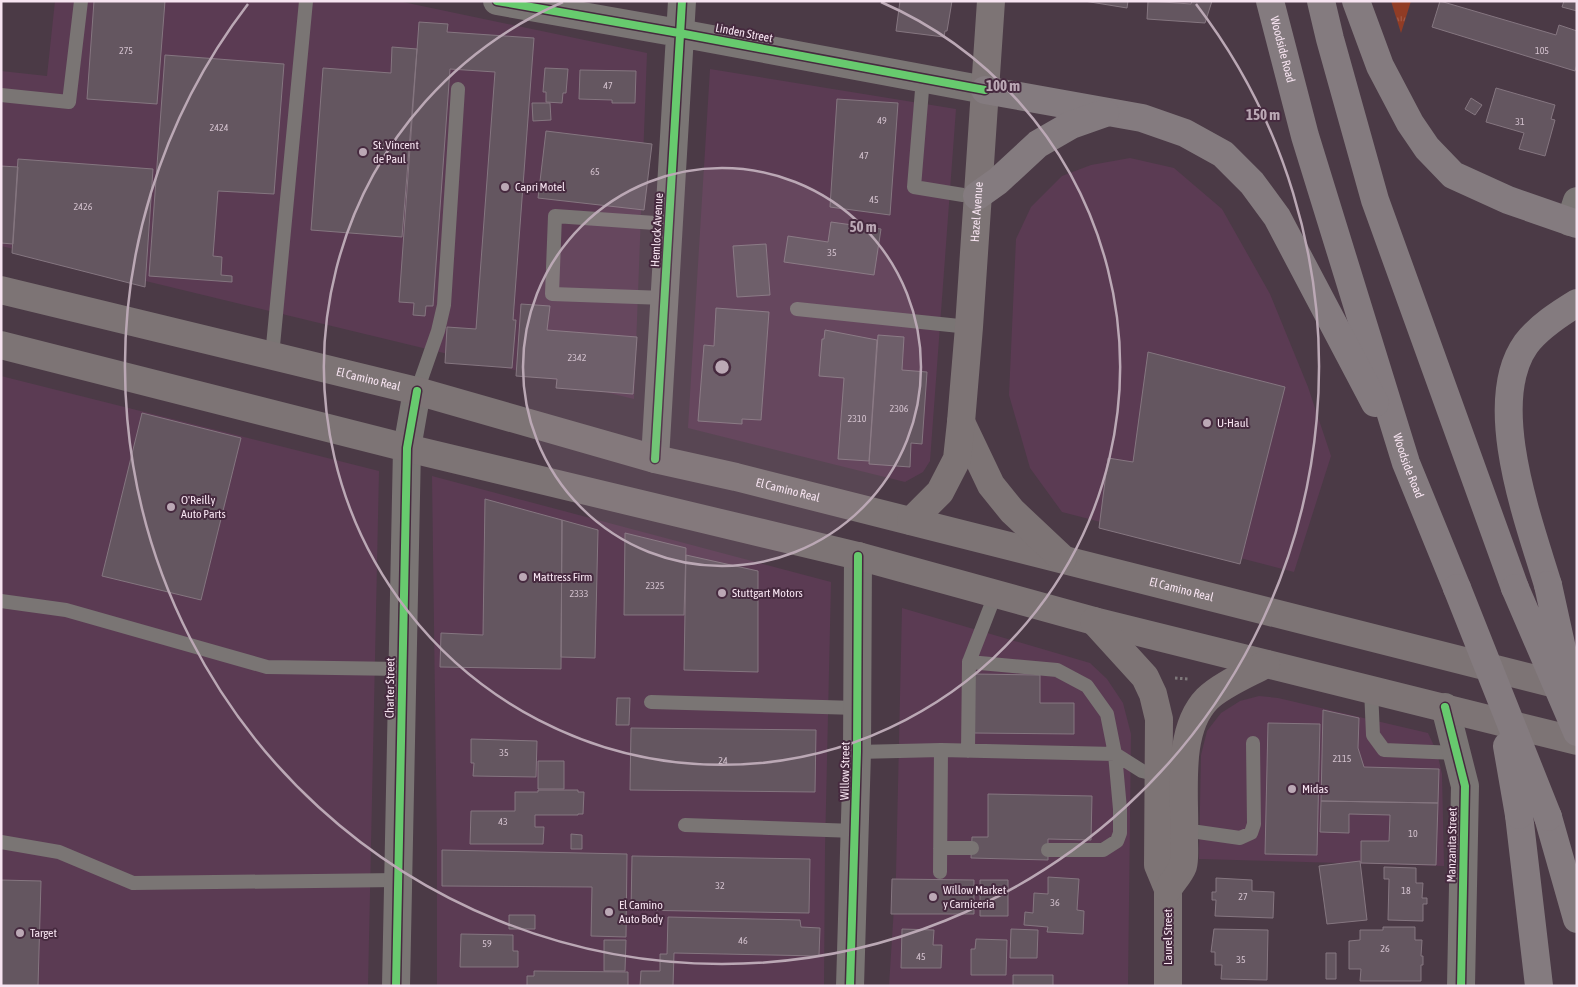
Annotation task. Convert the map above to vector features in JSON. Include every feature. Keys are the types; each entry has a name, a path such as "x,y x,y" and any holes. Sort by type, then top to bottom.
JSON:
{"highway":[{"name":"Woodside Road","path":"1270,1 1305,136 1406,463 1548,817 1577,919"},
{"path":"1321,1 1375,200 1515,588 1577,732"},
{"path":"1356,1 1380,66 1410,123 1427,148 1453,175 1508,200 1575,216"},
{"path":"986,90 1142,118 1184,133 1223,154 1252,183 1277,217 1406,463"},
{"path":"977,196 998,181 1038,144 1071,125 1106,112"},
{"path":"1577,304 1548,322 1526,344 1512,376 1508,415 1512,454 1548,585 1577,714"},
{"path":"1497,690 1519,815 1539,986"}],"main road":[{"name":"Hazel Avenue","path":"911,521 940,492 957,459 962,422 991,1"},
{"name":"El Camino Real","path":"1,290 417,391 656,459 736,477 1577,689"},
{"path":"1,345 407,448 858,556 1094,621 1577,740"},
{"name":"Hazel Avenue","path":"962,422 991,485 1012,512 1066,561"},
{"path":"1094,621 1146,677 1153,694 1158,720 1158,865 1168,889"},
{"path":"1168,889 1183,866 1185,771 1188,735 1192,722 1198,710 1208,698 1266,664"},
{"path":"1158,763 1168,764 1170,822 1175,827 1184,830"},
{"name":"Laurel Street","path":"1168,889 1168,986"}],"street":[{"name":"Linden Street","path":"497,1 679,32 986,90"},
{"name":"Hemlock Avenue","path":"656,459 682,1"},
{"name":"Charter Street","path":"396,986 407,448 417,391"},
{"name":"Willow Street","path":"850,986 857,752 858,556"},
{"name":"Manzanita Street","path":"1445,707 1465,786 1461,986"}],"lane":[{"path":"1,94 69,102 81,1"},
{"path":"272,356 306,1"},
{"path":"923,78 914,187 977,196"},
{"path":"417,391 438,331 444,305 458,89"},
{"path":"664,298 552,294 556,216 669,224"},
{"path":"797,309 969,327"},
{"path":"968,751 970,662 995,595"},
{"path":"1,601 66,610 267,667 402,669"},
{"path":"970,662 1057,670 1088,686 1107,714 1115,754 1120,808 1120,833 1117,841 1103,850 1048,850"},
{"path":"1371,689 1373,735 1384,750 1457,752"},
{"path":"651,702 857,708"},
{"path":"1184,830 1240,838 1251,833 1254,824 1252,743"},
{"path":"857,752 941,750 1115,754 1142,771 1158,763"},
{"path":"940,872 941,750"},
{"path":"685,825 855,831"},
{"path":"1,842 59,852 133,883 398,880"},
{"path":"940,848 972,848"}],"shaded area":[{"path":"55,1 398,1 647,53 634,399 1,246 1,71 47,76"},
{"path":"710,69 956,109 930,461 923,472 905,482 688,428"},
{"path":"1130,158 1174,168 1222,209 1270,294 1308,387 1331,456 1294,572 1062,512 1030,468 1009,395 1016,239 1031,207 1062,176 1091,165"},
{"path":"1,376 379,471 368,986 1,986"},
{"path":"432,476 831,582 824,986 437,986"},
{"path":"902,608 1090,663 1107,679 1123,703 1131,734 1128,986 889,986 896,875"},
{"path":"1259,696 1278,698 1428,733 1437,752 1442,774 1444,866 1199,859 1201,755 1207,731 1221,713 1240,701"}],"green space":[{"path":"1391,1 1411,1 1401,33"}],"building":[{"path":"94,1 165,1 157,104 87,99"},
{"path":"900,1 952,1 947,31 945,31 944,37 896,31"},
{"path":"1084,1 1128,1 1127,8"},
{"path":"1148,1 1191,4 1192,1 1212,1 1205,23 1147,19"},
{"path":"1440,1 1556,35 1559,25 1577,31 1577,64 1575,71 1432,27"},
{"path":"1564,1 1577,1 1577,11 1562,7"},
{"name":"Capri Motel","path":"419,22 448,24 447,32 534,38 513,320 516,320 512,368 445,363 447,327 476,329 495,72 450,69 433,306 426,306 425,316 413,315 414,303 399,302"},
{"name":"St. Vincent de Paul","path":"392,47 417,49 402,237 311,230 323,68 391,73"},
{"path":"165,55 284,64 274,194 218,191 213,256 222,257 221,275 232,276 232,282 149,276"},
{"path":"545,68 568,69 566,93 563,93 562,103 546,102 546,92 543,92"},
{"path":"580,70 636,71 635,103 612,103 612,100 579,99"},
{"path":"1496,88 1555,105 1551,119 1555,120 1545,156 1519,149 1524,133 1486,122"},
{"path":"1471,98 1482,105 1475,115 1465,109"},
{"path":"837,99 898,103 890,215 830,207"},
{"path":"532,103 550,103 551,120 533,121"},
{"path":"546,131 652,144 644,210 538,198"},
{"path":"18,159 153,169 145,287 12,253"},
{"path":"1,166 18,167 13,244 1,243"},
{"path":"831,222 881,229 874,275 784,262 788,236 828,242"},
{"path":"766,244 770,295 737,297 733,246"},
{"path":"521,304 550,306 547,330 637,337 633,394 556,388 557,379 516,376"},
{"path":"716,308 769,312 761,420 742,419 742,424 698,421 704,345 714,346"},
{"path":"825,330 877,340 869,461 838,459 844,378 819,376 822,339 824,339"},
{"path":"878,335 904,337 902,370 927,372 922,444 911,443 910,467 869,464"},
{"name":"U-Haul","path":"1148,352 1285,387 1240,564 1099,528 1108,458 1133,462"},
{"name":"O'Reilly Auto Parts","path":"142,413 241,438 201,600 102,576"},
{"name":"Mattress Firm","path":"485,499 562,520 561,669 440,667 441,633 483,635"},
{"path":"562,520 598,530 595,658 561,657"},
{"path":"625,533 686,548 684,615 624,615"},
{"name":"Stuttgart Motors","path":"686,555 758,571 758,672 684,670"},
{"path":"973,674 1040,675 1040,703 1074,703 1074,734 972,733"},
{"path":"617,698 630,698 629,725 616,725"},
{"path":"1323,710 1359,718 1358,748 1364,767 1439,769 1438,803 1321,801"},
{"name":"Midas","path":"1268,723 1320,724 1317,855 1265,854"},
{"path":"631,728 816,730 815,792 630,790"},
{"path":"471,739 537,741 536,777 473,776 474,763 471,763"},
{"path":"538,761 564,761 564,789 538,789"},
{"path":"538,790 578,790 578,792 584,792 583,814 535,815 535,827 544,827 543,844 470,844 471,811 515,811 515,792 538,792"},
{"path":"988,794 1092,796 1091,840 1048,839 1048,860 971,858 972,837 988,837"},
{"path":"1321,801 1438,803 1436,865 1361,863 1361,841 1389,841 1390,815 1349,814 1349,833 1320,832"},
{"path":"571,834 582,835 582,849 571,849"},
{"name":"El Camino Auto Body","path":"442,850 627,854 626,937 591,936 592,887 442,886"},
{"path":"632,856 810,859 809,913 631,910"},
{"path":"1360,861 1367,920 1327,924 1319,866"},
{"path":"1384,867 1416,868 1416,883 1423,883 1422,898 1427,898 1427,904 1423,904 1423,921 1388,920 1389,879 1384,879"},
{"path":"1048,877 1079,879 1077,910 1084,911 1083,934 1047,932 1048,927 1024,925 1025,912 1033,913 1034,893 1048,894"},
{"path":"1216,878 1252,880 1252,891 1274,892 1273,918 1215,916 1216,900 1212,900 1212,892 1216,892"},
{"name":"Willow Market y Carniceria","path":"892,879 974,880 974,914 891,914"},
{"name":"Target","path":"1,880 41,881 38,986 1,986"},
{"path":"980,880 1008,880 1008,916 980,916"},
{"path":"509,915 535,915 535,929 509,929"},
{"path":"668,917 800,920 801,927 820,928 819,956 674,953 673,986 640,986 641,971 660,971 660,954 667,954"},
{"path":"1383,927 1415,927 1415,940 1422,940 1421,956 1423,956 1423,965 1421,965 1421,981 1360,981 1361,969 1349,969 1349,941 1360,940 1360,930 1383,930"},
{"path":"902,929 934,930 933,945 942,945 941,968 901,968"},
{"path":"1011,929 1038,930 1037,958 1010,958"},
{"path":"1214,929 1268,930 1267,980 1221,979 1222,965 1215,965 1215,952 1211,952"},
{"path":"461,934 513,935 513,951 518,951 518,967 460,967"},
{"path":"976,939 1007,940 1006,975 971,975 971,949 975,949"},
{"path":"604,940 626,940 625,971 604,971"},
{"path":"1326,953 1336,953 1336,979 1326,979"},
{"path":"534,971 628,972 628,986 527,986 527,976 534,976"},
{"path":"1013,975 1053,975 1053,986 1013,986"}],"cycle path":[{"path":"497,1 985,90"},
{"path":"655,459 682,1"},
{"path":"396,986 407,448 417,391"},
{"path":"850,986 857,752 858,556"},
{"path":"1445,707 1465,786 1461,986"}],"place":[{"name":"St. Vincent de Paul","path":"363,152"},
{"name":"Capri Motel","path":"505,187"},
{"name":"U-Haul","path":"1207,423"},
{"name":"O'Reilly Auto Parts","path":"171,507"},
{"name":"Mattress Firm","path":"523,577"},
{"name":"Stuttgart Motors","path":"722,593"},
{"name":"Midas","path":"1292,789"},
{"name":"Willow Market y Carniceria","path":"933,897"},
{"name":"El Camino Auto Body","path":"609,912"},
{"name":"Target","path":"20,933"}]}
